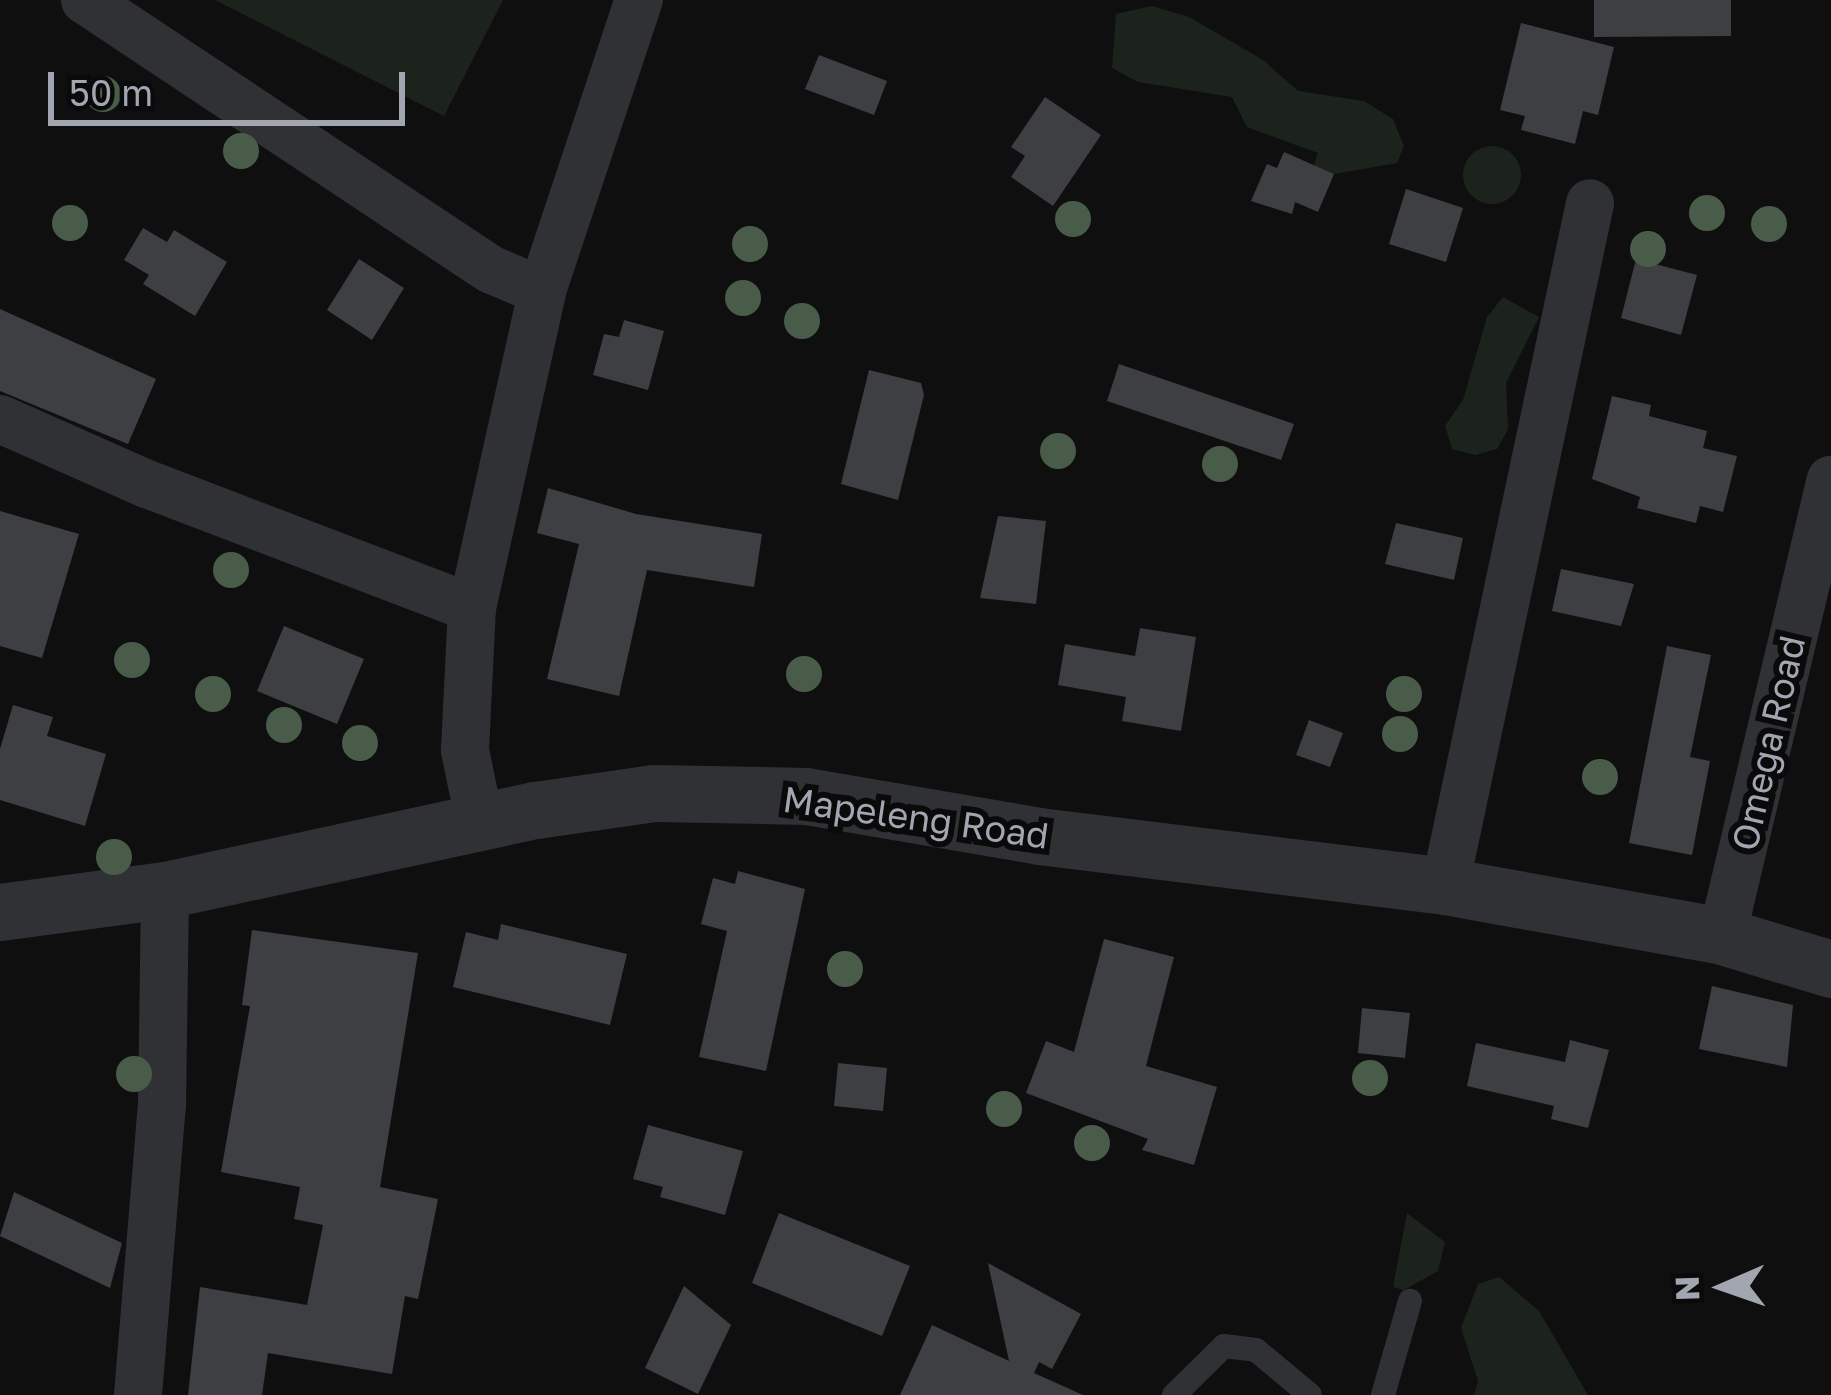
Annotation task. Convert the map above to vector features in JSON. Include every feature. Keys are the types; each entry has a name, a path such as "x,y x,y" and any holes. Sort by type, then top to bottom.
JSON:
{"street":[{"path":"85,0 492,270 542,291"},
{"path":"480,824 465,750 472,608 542,291 639,0"},
{"path":"1445,886 1590,203"},
{"path":"0,419 147,484 472,608"},
{"name":"Omega Road","path":"1722,936 1831,480"},
{"name":"Mapeleng Road","path":"0,912 165,890 654,793 806,796 1039,836 1445,886 1722,936 1831,969"},
{"path":"138,1395 162,1106 165,890"}],"lane":[{"path":"1383,1395 1410,1301"},
{"path":"1174,1395 1224,1346 1256,1350 1310,1395"}],"shaded area":[{"path":"215,0 503,0 444,116"},
{"path":"1152,6 1189,17 1263,60 1298,91 1364,101 1393,119 1404,146 1397,163 1334,174 1314,165 1318,153 1247,127 1232,97 1138,82 1112,68 1116,14"},
{"path":"1492,146 1512,155 1521,175 1512,195 1492,204 1472,195 1463,175 1472,155"},
{"path":"1503,297 1539,317 1506,383 1508,429 1497,449 1475,455 1452,449 1445,426 1463,400 1487,317"},
{"path":"1407,1213 1445,1242 1438,1271 1404,1290 1393,1287"},
{"path":"1499,1277 1539,1311 1588,1395 1474,1395 1478,1381 1461,1328 1478,1284"}],"building":[{"path":"1594,0 1731,0 1731,36 1594,37"},
{"path":"1521,23 1614,47 1598,115 1583,111 1575,144 1521,130 1525,116 1500,110"},
{"path":"819,55 887,81 874,115 805,89"},
{"path":"1045,97 1101,135 1053,206 1011,177 1025,156 1011,147"},
{"path":"1284,152 1334,174 1318,212 1295,202 1292,214 1251,201 1267,164 1277,168"},
{"path":"1406,189 1463,208 1446,262 1389,244"},
{"path":"143,228 167,242 174,230 227,262 195,316 143,284 149,275 124,260"},
{"path":"359,259 404,288 372,340 327,310"},
{"path":"1636,259 1697,275 1681,335 1621,318"},
{"path":"0,309 156,379 128,444 0,391"},
{"path":"624,320 664,331 648,390 593,375 604,334 619,337"},
{"path":"1119,364 1294,424 1281,460 1107,401"},
{"path":"869,370 921,383 924,395 898,500 841,484"},
{"path":"1612,396 1651,405 1649,416 1707,431 1703,448 1737,456 1723,512 1700,506 1696,523 1637,508 1640,497 1592,479"},
{"path":"548,488 636,514 762,534 754,587 647,570 619,696 547,679 579,544 537,533"},
{"path":"0,511 79,534 42,658 0,646"},
{"path":"998,516 1046,521 1036,604 980,598"},
{"path":"1396,523 1463,538 1454,580 1385,564"},
{"path":"1561,569 1634,584 1621,626 1552,611"},
{"path":"284,626 364,659 337,724 257,691"},
{"path":"1140,628 1196,637 1181,731 1122,721 1126,697 1058,685 1065,644 1135,656"},
{"path":"1667,646 1711,655 1690,757 1710,761 1692,855 1629,843"},
{"path":"13,705 53,717 47,736 106,754 85,826 0,800 0,749"},
{"path":"1309,720 1343,733 1330,767 1296,755"},
{"path":"738,871 805,889 766,1071 699,1057 727,931 701,924 713,878 735,884"},
{"path":"501,924 627,954 610,1025 453,987 466,932 498,940"},
{"path":"252,930 418,953 380,1187 438,1199 418,1299 405,1296 392,1374 268,1353 262,1395 188,1395 200,1287 307,1305 323,1225 294,1219 300,1187 221,1172 250,1006 242,1005"},
{"path":"1104,939 1174,957 1146,1066 1217,1087 1194,1165 1142,1150 1148,1139 1026,1093 1046,1041 1074,1052"},
{"path":"1712,986 1793,1005 1787,1067 1699,1049"},
{"path":"1362,1008 1410,1013 1405,1058 1358,1053"},
{"path":"1570,1040 1609,1050 1588,1128 1551,1119 1554,1106 1467,1086 1476,1043 1565,1062"},
{"path":"838,1063 887,1068 883,1111 834,1106"},
{"path":"648,1125 743,1151 725,1215 660,1197 663,1187 633,1179"},
{"path":"14,1192 122,1243 110,1288 0,1236"},
{"path":"779,1213 910,1266 882,1336 752,1283"},
{"path":"988,1263 1081,1314 1052,1369 1039,1362 1034,1373 1083,1395 900,1395 932,1325 1009,1361"},
{"path":"684,1286 731,1325 698,1394 645,1368"}]}
